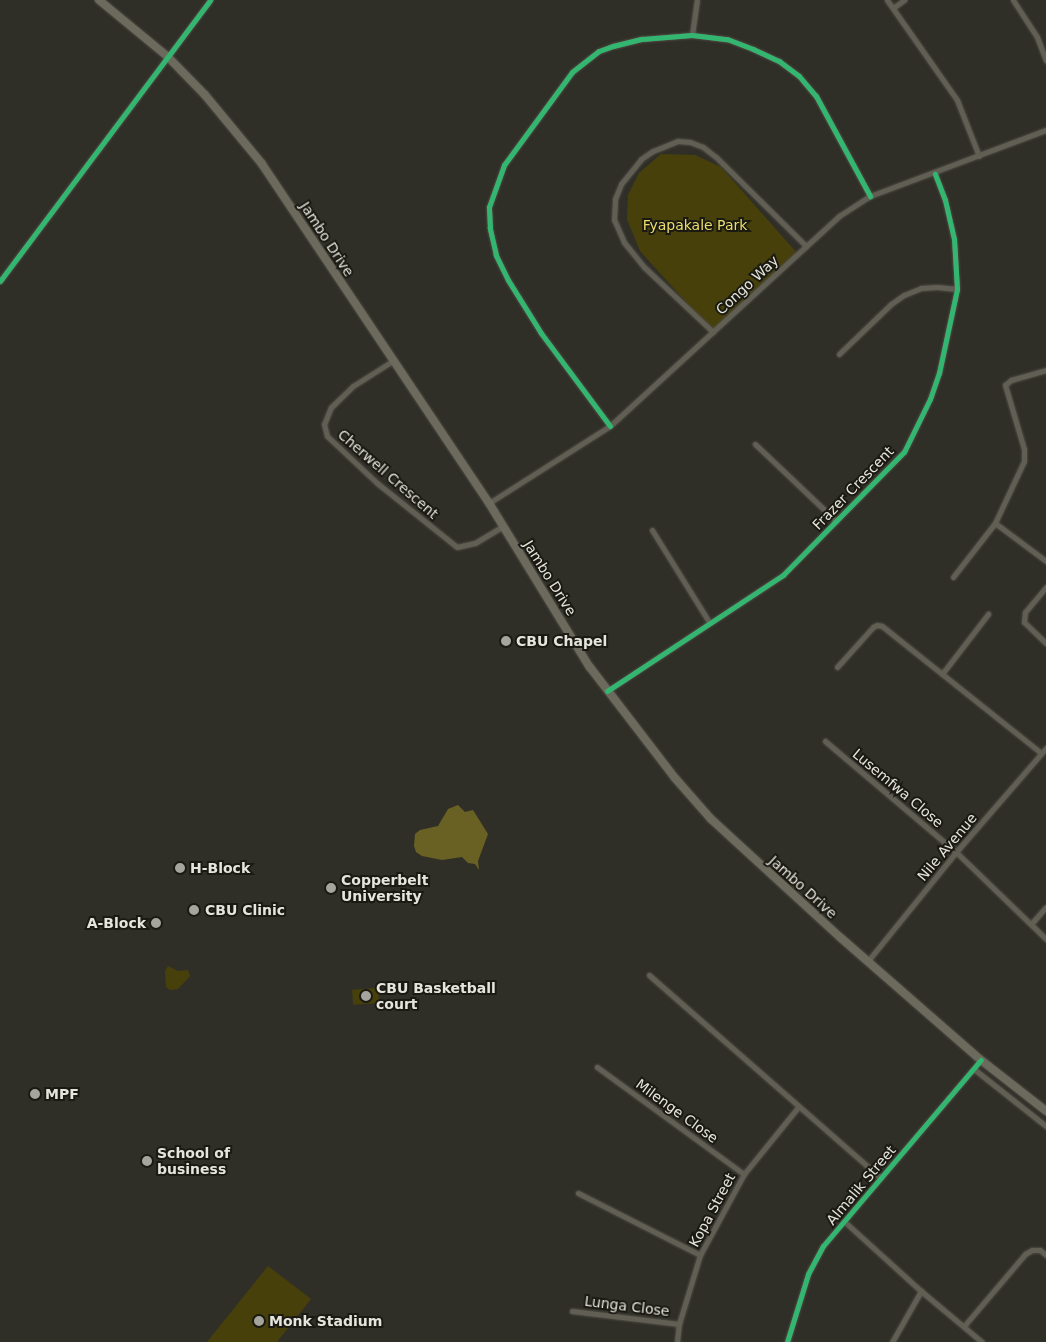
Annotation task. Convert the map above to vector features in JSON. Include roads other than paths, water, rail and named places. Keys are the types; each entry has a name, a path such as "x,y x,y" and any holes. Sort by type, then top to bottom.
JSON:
{"main road":[{"name":"Jambo Drive","path":"99,0 168,56 205,95 262,164 489,502 606,690 652,750 711,819 867,962 981,1060 1046,1111"}],"street":[{"path":"0,280 210,0"},
{"path":"692,35 697,0"},
{"path":"887,0 957,100 979,156"},
{"path":"893,8 904,0"},
{"path":"1013,0 1036,37 1046,60"},
{"path":"610,426 541,333 508,280 496,255 490,228 489,207 504,166 572,72 599,52 613,46 642,39 692,35 727,39 753,48 779,61 799,76 816,96 870,196"},
{"name":"Congo Way","path":"489,502 610,426 839,216 870,196 935,174 1046,130"},
{"path":"712,332 644,267 624,242 614,220 615,199 621,184 641,159 653,151 678,141 690,142 702,147 716,157 806,246"},
{"name":"Frazer Crescent","path":"606,690 783,575 904,452 930,399 940,373 958,289 954,239 945,200 935,174"},
{"path":"839,354 891,304 904,295 921,288 958,289"},
{"name":"Cherwell Crescent","path":"394,360 353,386 331,407 324,424 327,436 377,483 457,548 475,543 503,526"},
{"path":"953,578 995,523 1025,455 1005,385 1011,380 1046,370"},
{"path":"755,444 836,521"},
{"path":"995,523 1046,561"},
{"path":"652,530 709,622"},
{"path":"1046,587 1025,612 1024,622 1046,643"},
{"path":"942,674 988,614"},
{"path":"838,667 877,624 882,626 1041,753"},
{"name":"Lusemfwa Close","path":"825,741 956,852 1032,923 1046,939"},
{"name":"Nile Avenue","path":"867,962 956,852 1046,748"},
{"path":"1032,923 1046,907"},
{"path":"649,975 881,1178"},
{"name":"Almalik Street","path":"787,1342 808,1274 824,1246 846,1223 861,1200 981,1060"},
{"name":"Milenge Close","path":"597,1067 744,1174"},
{"path":"974,1069 1046,1126"},
{"name":"Kopa Street","path":"677,1342 679,1324 700,1254 744,1174 799,1106"},
{"path":"578,1192 700,1254"},
{"path":"846,1223 921,1291 982,1342"},
{"path":"964,1326 1025,1254 1032,1250 1040,1250 1046,1255"},
{"path":"892,1342 921,1291"},
{"name":"Lunga Close","path":"572,1311 679,1324"}],"place":[{"name":"CBU Chapel","path":"506,641"},
{"name":"H-Block","path":"180,868"},
{"name":"Copperbelt University","path":"331,888"},
{"name":"CBU Clinic","path":"194,910"},
{"name":"A-Block","path":"156,923"},
{"name":"CBU Basketball court","path":"366,996"},
{"name":"MPF","path":"35,1094"},
{"name":"School of business","path":"147,1161"},
{"name":"Monk Stadium","path":"259,1321"}],"park label":[{"name":"Fyapakale Park","path":"695,225"}]}
